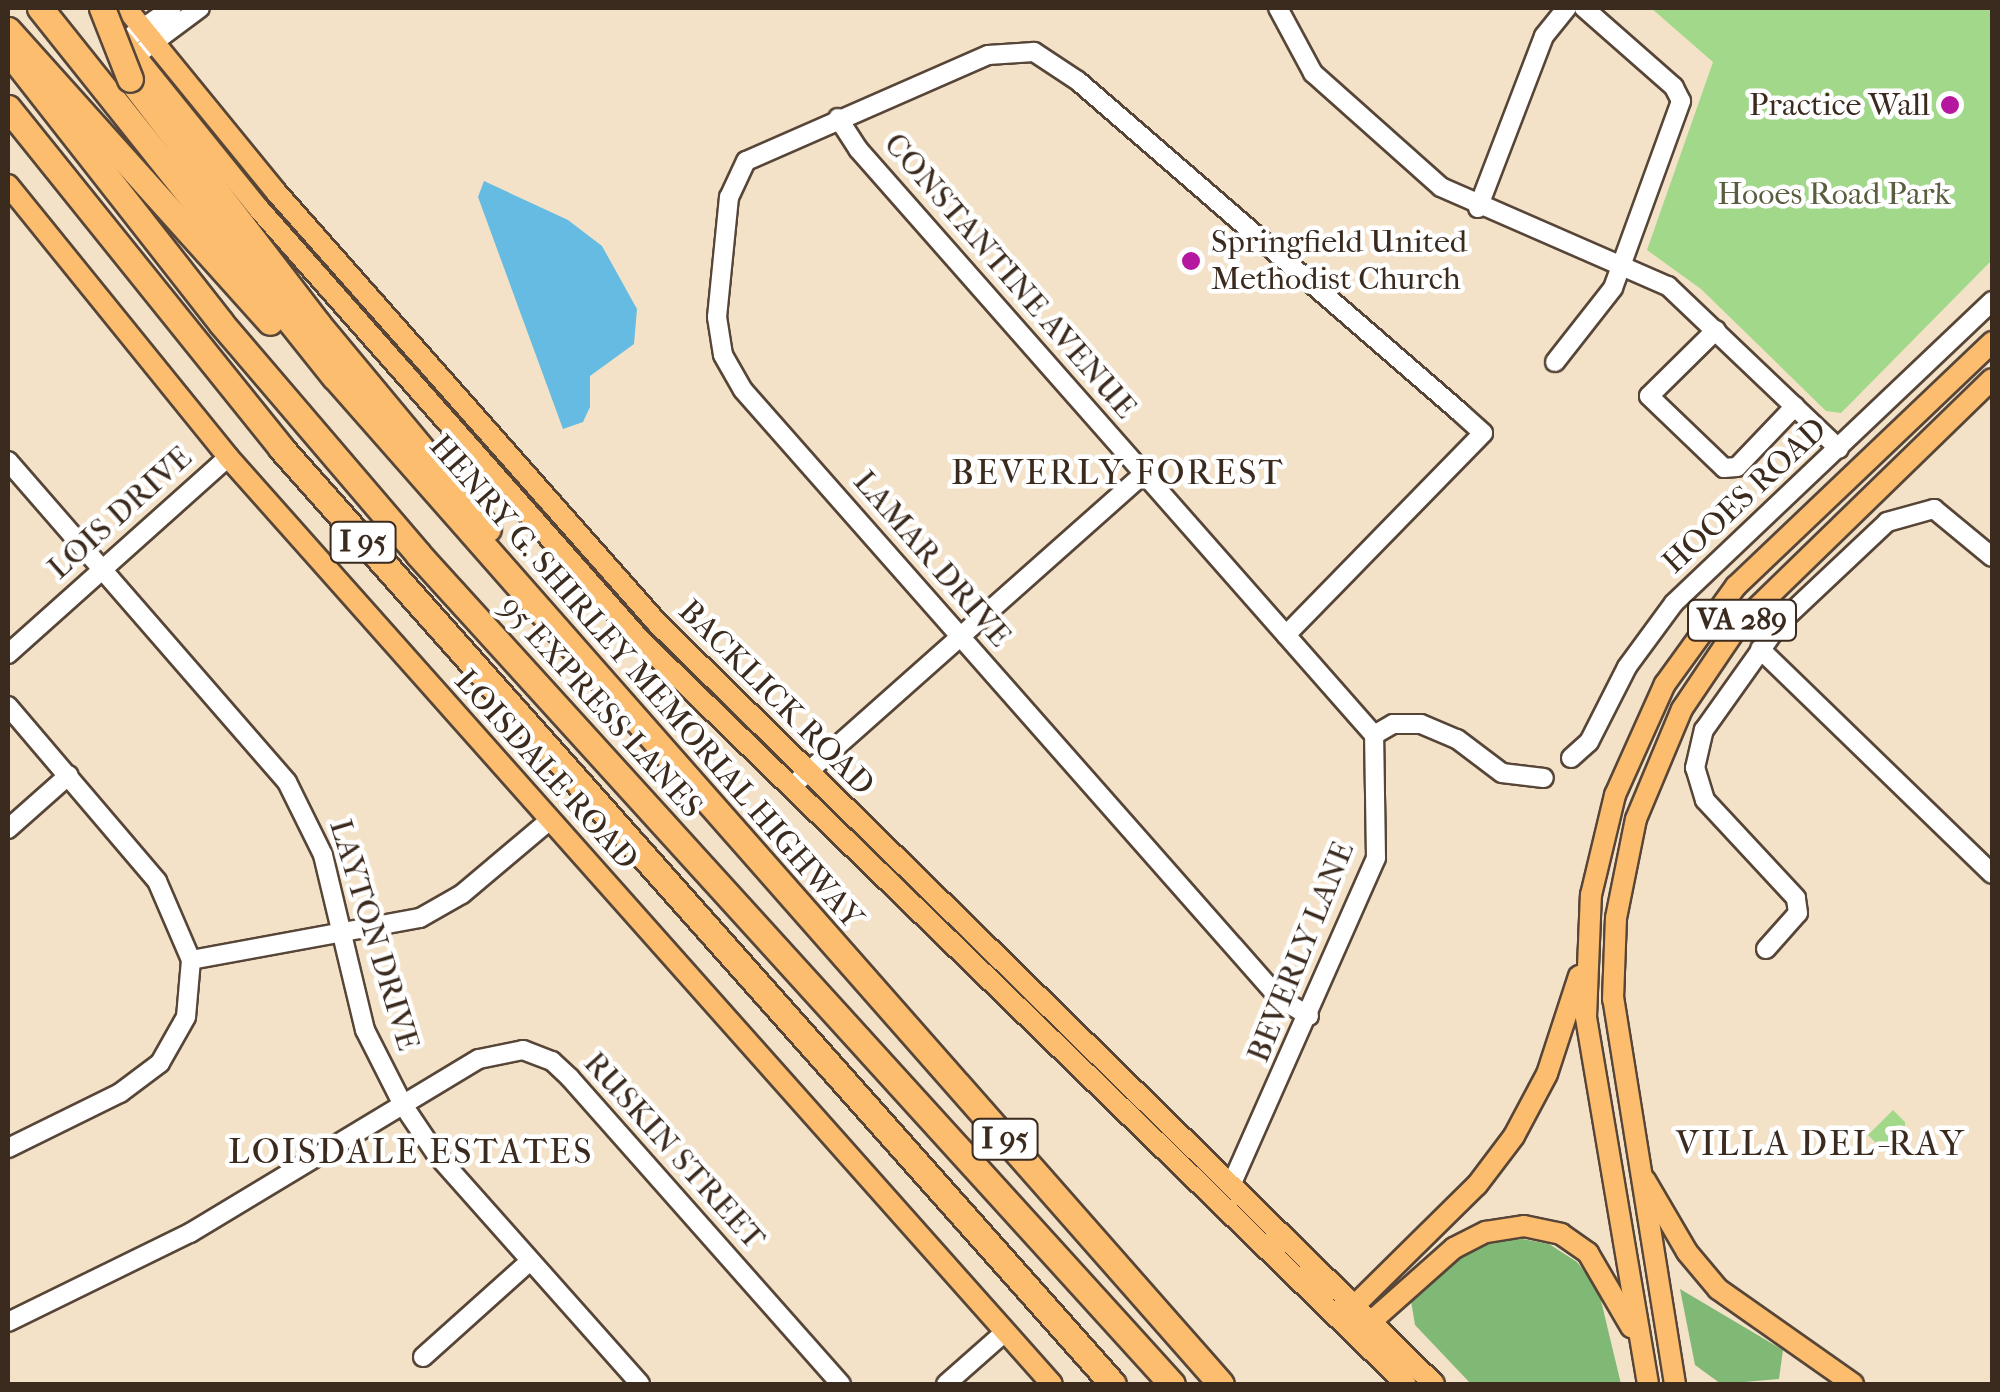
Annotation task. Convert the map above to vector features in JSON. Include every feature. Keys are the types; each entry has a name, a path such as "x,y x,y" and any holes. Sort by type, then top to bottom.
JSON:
{"highway":[{"name":"HENRY G. SHIRLEY MEMORIAL HIGHWAY","path":"40,8 335,377 1221,1384"},
{"path":"100,8 130,59 318,324 659,726 740,839"},
{"path":"8,30 259,312 335,377"},
{"name":"95 EXPRESS LANES","path":"8,51 221,324 371,499 1172,1384"},
{"name":"I 95","path":"8,108 293,462 1114,1384"},
{"path":"1044,1244 1153,1384"},
{"path":"1048,1311 1097,1384"}],"main road":[{"name":"BACKLICK ROAD","path":"100,8 130,59 594,590 792,788 1357,1319 1434,1384"},
{"name":"BACKLICK ROAD","path":"126,8 584,543 808,772 1232,1182 1357,1319 1406,1384"},
{"name":"LOISDALE ROAD","path":"8,185 228,458 1052,1384"},
{"name":"VA 289","path":"1648,1384 1590,1058 1586,955 1594,875 1615,795 1646,720 1687,649 1750,571 1992,342"},
{"name":"VA 289","path":"1675,1384 1616,1038 1614,937 1630,838 1664,744 1714,658 1757,602 1992,379"},
{"path":"1357,1319 1477,1184 1523,1122 1554,1057 1586,955"},
{"path":"1636,1165 1709,1280 1854,1384"},
{"path":"1357,1319 1466,1241 1495,1230 1534,1226 1561,1234 1588,1254 1642,1346"}],"street":[{"path":"130,59 172,8"},
{"path":"147,35 200,8"},
{"path":"1278,8 1296,46 1334,95 1441,188 1478,208 1668,286 1839,449"},
{"path":"1478,208 1544,36 1567,8"},
{"path":"1555,362 1594,318 1622,264 1680,112 1678,91 1584,8"},
{"name":"LAMAR DRIVE","path":"1286,635 1483,433 1046,57 1000,50 762,150 735,176 718,302 720,344 743,390 1279,998 1309,1016"},
{"name":"CONSTANTINE AVENUE","path":"838,118 858,149 1374,734"},
{"name":"HOOES ROAD","path":"1571,758 1589,742 1658,622 1992,301"},
{"path":"1716,330 1649,396 1724,468 1737,467 1795,406"},
{"name":"LOIS DRIVE","path":"8,654 228,458"},
{"name":"LAYTON DRIVE","path":"8,461 287,782 323,855 365,1030 403,1105 436,1154 634,1382"},
{"path":"792,788 1144,474"},
{"path":"1766,949 1798,913 1783,877 1705,800 1695,768 1704,730 1760,648 1849,556 1900,515 1923,508 1946,514 1992,556"},
{"path":"1760,648 1992,874"},
{"path":"8,706 157,881 191,960 186,1018 160,1063 120,1094 8,1148"},
{"path":"1374,734 1393,724 1421,724 1457,739 1502,773 1544,778"},
{"name":"BEVERLY LANE","path":"1232,1182 1376,858 1374,734"},
{"path":"8,829 68,774"},
{"path":"191,960 395,926 443,906 550,820"},
{"name":"RUSKIN STREET","path":"8,1322 190,1233 494,1052 523,1050 552,1061 841,1384"},
{"path":"423,1357 530,1261"},
{"path":"946,1384 1006,1332"}],"green space":[{"name":"Hooes Road Park","path":"1651,8 1992,8 1992,260 1841,413 1826,411 1701,289 1647,250 1713,62"},
{"path":"1893,1110 1905,1122 1905,1141 1889,1156 1868,1135"},
{"path":"1522,1239 1549,1244 1577,1262 1598,1288 1621,1384 1471,1384 1415,1325 1411,1301 1419,1286 1462,1256 1493,1242"},
{"path":"1680,1289 1783,1350 1779,1379 1721,1384 1695,1365"}],"water":[{"path":"484,181 568,220 602,246 637,309 634,344 590,376 590,407 583,422 563,429 478,197"}],"place":[{"name":"Practice Wall","path":"1950,105"},
{"name":"Springfield United Methodist Church","path":"1191,261"}],"district":[{"name":"BEVERLY FOREST","path":"1118,473"},
{"name":"VILLA DEL-RAY","path":"1821,1144"},
{"name":"LOISDALE ESTATES","path":"411,1152"}]}
